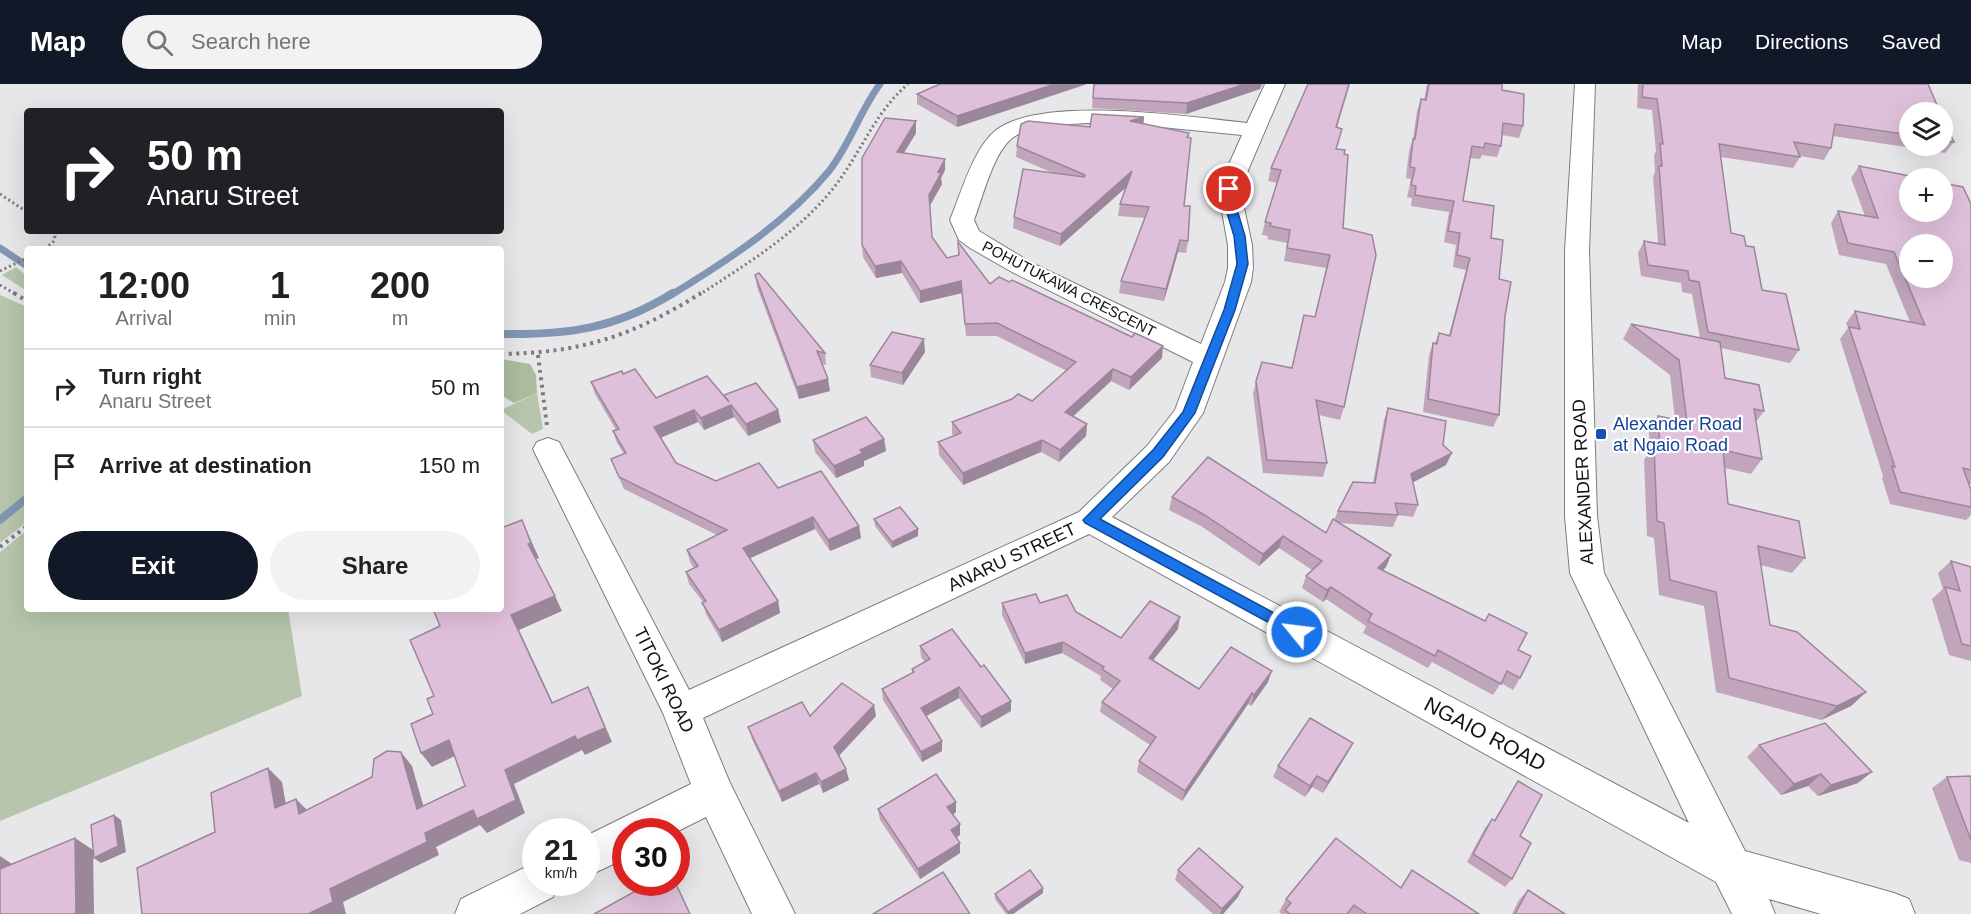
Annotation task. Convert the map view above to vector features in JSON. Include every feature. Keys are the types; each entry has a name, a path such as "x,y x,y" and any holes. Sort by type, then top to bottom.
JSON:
{"street":[{"name":"ANARU STREET","path":"681,711 1090,520 1158,454 1188,413 1229,310 1243,264 1240,236 1230,203 1229,189 1275,84"},
{"name":"ALEXANDER ROAD","path":"1585,84 1577,252 1581,516 1587,573 1754,914"},
{"name":"POHUTUKAWA CRESCENT","path":"1209,359 1021,267 968,235 962,220 993,147 1004,134 1024,125 1052,118 1090,116 1253,130"},
{"name":"TITOKI ROAD","path":"548,449 681,711 714,792 774,914"},
{"name":"NGAIO ROAD","path":"1090,520 1732,868 1894,914"},
{"path":"663,818 714,792"},
{"path":"476,914 522,890"}],"path":[{"path":"504,354 538,355 582,349 665,317 766,249 800,222 831,191 853,160 887,102 908,84"},
{"path":"0,194 24,210"},
{"path":"0,271 24,259"},
{"path":"0,285 24,298"},
{"path":"538,355 548,449"},
{"path":"0,547 24,528"}],"green space":[{"path":"16,267 24,274 24,289 2,275"},
{"path":"0,295 24,306 24,524 0,543"},
{"path":"504,360 530,364 536,375 537,393 514,403 504,397"},
{"path":"537,393 543,429 532,434 504,412 504,409"},
{"path":"24,532 24,612 288,612 302,696 0,821 0,552"}],"building":[{"path":"940,84 1055,84 957,116 917,94"},
{"path":"1094,84 1245,84 1187,103 1093,98"},
{"path":"1308,84 1349,84 1336,127 1342,129 1336,149 1345,150 1344,154 1348,155 1343,228 1372,235 1376,255 1344,407 1316,400 1327,463 1267,460 1256,381 1262,362 1292,368 1304,315 1315,317 1330,255 1287,248 1290,230 1270,226 1271,223 1265,222 1281,170 1271,168"},
{"path":"1429,84 1502,84 1502,90 1524,94 1523,126 1503,123 1501,146 1485,143 1484,148 1472,146 1463,201 1494,206 1491,238 1503,240 1499,279 1511,282 1505,316 1499,415 1428,399 1433,343 1437,344 1439,333 1450,336 1470,258 1457,255 1460,233 1448,231 1454,201 1415,195 1416,186 1411,185 1415,168 1410,167 1413,139 1415,139 1421,99 1426,100"},
{"path":"1643,84 1928,84 1936,102 1899,102 1899,133 1835,124 1831,148 1794,142 1800,157 1719,144 1731,233 1744,236 1746,246 1754,247 1762,290 1786,294 1799,350 1708,332 1699,282 1689,280 1688,271 1648,265 1644,241 1665,245 1659,166 1662,166 1660,144 1663,144 1657,99 1642,97"},
{"path":"1092,114 1144,117 1130,121 1189,133 1187,137 1191,138 1184,206 1190,206 1188,241 1180,240 1166,289 1121,281 1149,207 1120,204 1132,171 1061,234 1014,217 1023,169 1084,177 1085,175 1017,146 1021,124 1028,121 1090,127"},
{"path":"885,118 916,121 897,152 945,159 938,172 941,173 929,195 932,237 947,258 959,255 958,242 990,284 999,277 1009,282 1012,280 1132,337 1135,333 1163,346 1131,377 1113,369 1065,412 1087,424 1060,450 1042,440 963,473 938,442 961,433 952,422 1012,399 1018,394 1032,401 1076,362 997,323 965,324 961,281 920,291 901,261 875,266 862,245 862,158"},
{"path":"1859,166 1899,174 1899,222 1953,222 1953,185 1963,187 1971,204 1971,470 1963,468 1971,490 1971,507 1900,492 1892,466 1895,467 1849,327 1860,329 1855,311 1925,325 1909,288 1953,288 1953,234 1899,234 1899,264 1894,252 1848,243 1838,211 1878,218"},
{"path":"759,273 825,353 817,351 828,379 797,387 755,275"},
{"path":"1631,324 1720,342 1725,378 1759,385 1764,411 1754,409 1762,459 1723,450 1728,504 1799,521 1805,558 1758,546 1770,625 1797,632 1866,692 1837,706 1729,678 1716,592 1670,580 1664,523 1657,521 1654,445 1660,446 1658,416 1687,422 1679,360"},
{"path":"892,332 924,339 902,373 870,365"},
{"path":"635,369 656,398 707,376 729,402 724,395 756,383 778,410 746,424 731,405 701,418 694,410 654,427 676,463 716,481 759,463 778,488 821,471 859,526 828,540 813,517 743,548 778,601 719,630 702,603 706,601 686,572 698,566 687,550 727,530 619,477 611,459 626,453 613,431 619,429 591,382"},
{"path":"1388,408 1446,421 1443,445 1452,453 1411,474 1418,505 1395,503 1398,515 1338,511 1353,482 1375,483"},
{"path":"866,417 884,439 860,450 863,453 834,466 813,440"},
{"path":"1208,457 1326,533 1333,519 1391,555 1378,568 1485,621 1489,614 1527,633 1518,650 1531,656 1520,678 1507,671 1501,684 1438,650 1435,656 1368,621 1372,614 1331,587 1327,590 1306,576 1322,561 1283,536 1263,554 1203,514 1172,497"},
{"path":"900,507 918,529 892,542 874,519"},
{"path":"522,520 531,543 528,544 555,596 511,615 552,703 588,687 605,728 577,740 575,736 505,770 516,800 477,819 473,810 425,833 427,842 330,889 333,902 308,914 142,914 137,868 215,832 211,793 268,768 275,808 296,799 299,814 372,777 374,759 387,751 401,752 417,809 465,786 449,740 421,753 411,724 433,714 427,699 434,696 410,640 440,626 434,612 504,612 504,527"},
{"path":"1951,561 1971,567 1971,646 1962,644 1945,587 1960,591"},
{"path":"1036,594 1040,603 1067,595 1076,612 1121,638 1150,601 1180,617 1149,658 1199,689 1231,647 1272,671 1254,695 1252,693 1185,791 1139,761 1156,737 1102,702 1120,681 1102,669 1104,667 1063,642 1025,653 1002,603"},
{"path":"952,629 981,667 984,665 1011,701 981,717 959,687 921,708 942,741 921,752 882,689 914,672 912,669 930,659 920,646"},
{"path":"842,683 874,705 834,747 846,769 821,782 816,773 779,791 748,727 802,702 810,716"},
{"path":"1310,718 1353,743 1328,782 1317,776 1310,786 1278,766"},
{"path":"1825,723 1872,772 1831,785 1821,774 1794,784 1759,745"},
{"path":"936,774 956,802 947,807 960,824 951,830 960,843 918,869 878,809"},
{"path":"1971,776 1971,840 1947,777"},
{"path":"1518,781 1542,795 1520,836 1531,843 1512,879 1473,854 1492,819 1495,821"},
{"path":"114,815 118,846 94,858 91,825"},
{"path":"75,838 76,914 0,914 0,869"},
{"path":"1336,838 1401,888 1412,870 1479,914 1367,914 1354,905 1347,914 1290,914 1285,910 1291,903 1286,899"},
{"path":"1199,848 1243,887 1222,909 1178,870"},
{"path":"1030,870 1043,888 1008,912 995,894"},
{"path":"943,872 970,914 873,914"},
{"path":"1528,890 1565,914 1515,914"},
{"path":"627,896 682,896 690,914 594,914"}],"waterway":[{"path":"671,295 755,239 812,190 836,161 880,84"},
{"path":"0,248 24,264"},
{"path":"504,334 570,331 611,322 631,315 673,293"},
{"path":"0,520 24,500"}],"place":[{"name":"Alexander Road at Ngaio Road","path":"1601,434"}],"route":[{"path":"1229,189 1233,218 1240,236 1243,264 1229,310 1188,413 1158,454 1090,520 1297,632"}]}
